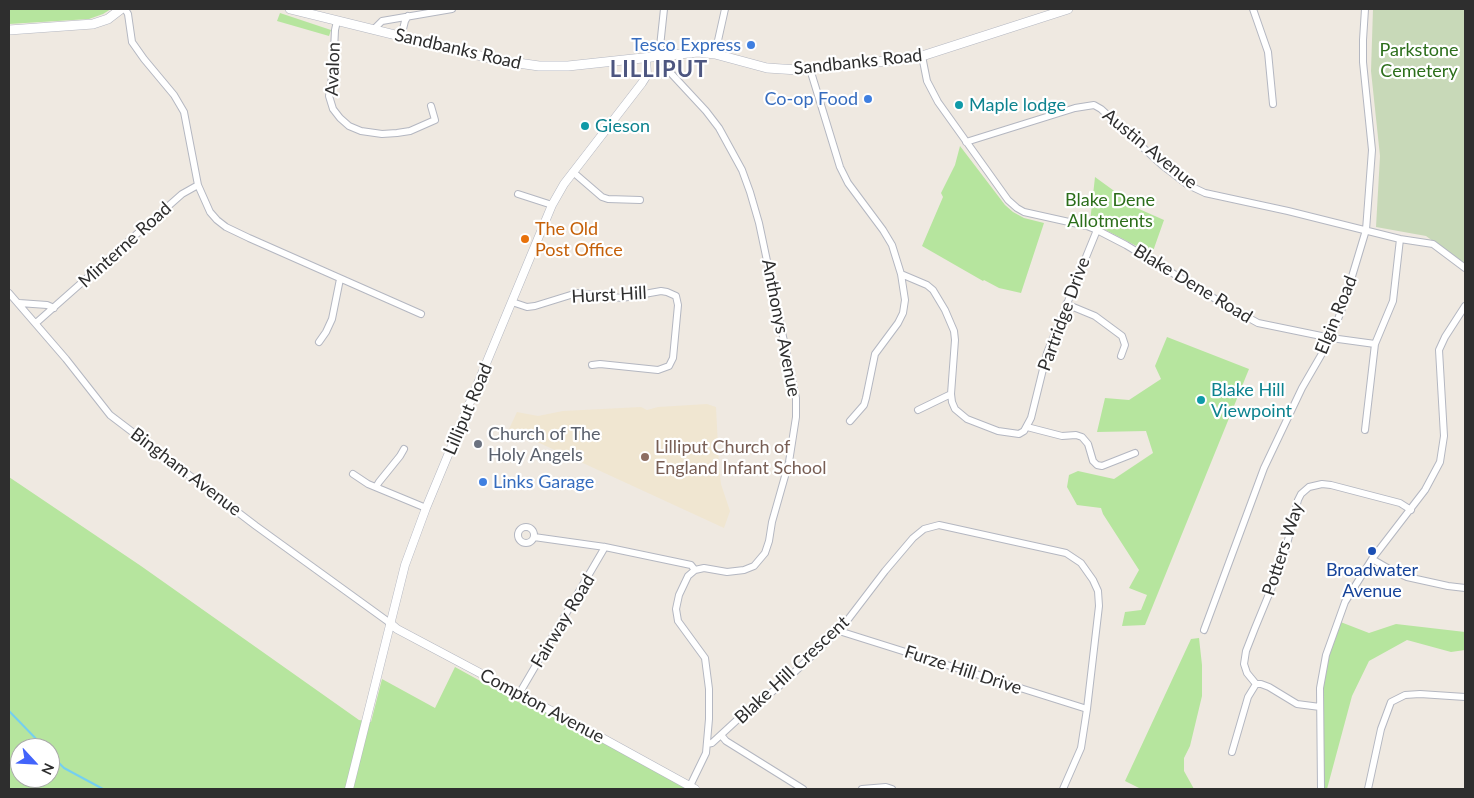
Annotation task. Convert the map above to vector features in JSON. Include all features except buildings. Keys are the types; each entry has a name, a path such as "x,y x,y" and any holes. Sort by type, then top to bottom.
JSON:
{"main road":[{"path":"9,30 93,24 108,19 121,9"},
{"name":"Sandbanks Road","path":"290,9 498,60 539,66 568,66 692,52 715,54 767,68 810,69 922,56 1068,9"}],"street":[{"path":"125,9 128,14 132,42 174,95 184,112 198,185 210,212 226,227 421,314"},
{"path":"373,30 382,21 452,9"},
{"path":"661,56 664,9"},
{"path":"715,54 726,9"},
{"path":"1253,9 1268,52 1273,104"},
{"name":"Elgin Road","path":"1204,630 1264,468 1302,388 1331,338 1344,303 1366,230 1372,150 1364,62 1365,9"},
{"path":"401,37 405,20 408,16"},
{"name":"Avalon","path":"337,21 329,96 333,109 340,118 349,126 361,131 397,134 435,120 431,106"},
{"name":"Anthonys Avenue","path":"661,56 667,69 719,128 742,170 762,238 796,398 796,418 789,462 772,522 770,541 765,553 754,566 744,570 727,572 704,568 695,570"},
{"name":"Blake Dene Road","path":"922,56 927,81 932,92 1008,200 1018,208 1097,230 1126,245 1258,323 1331,338 1374,344"},
{"name":"Lilliput Road","path":"348,789 405,565 426,508 552,205 572,172 642,83 647,75 646,58"},
{"path":"810,69 840,167 848,182 884,230 892,245 901,274 905,300 903,313 898,324 875,354 864,405 855,413 850,421"},
{"name":"Austin Avenue","path":"966,142 1075,108 1094,105 1101,108 1162,165 1188,186 1205,193 1366,230"},
{"path":"572,172 602,197 608,199 640,200"},
{"name":"Minterne Road","path":"36,323 182,194 198,185"},
{"path":"518,194 552,205"},
{"name":"Partridge Drive","path":"1027,427 1031,418 1047,353 1097,230"},
{"path":"1366,230 1400,239 1433,244 1465,268"},
{"path":"1365,430 1374,344 1393,301 1400,239"},
{"path":"901,274 927,285 933,290 954,331 955,355 951,394 955,409 967,419 998,431 1019,434 1027,427 1062,436 1076,435 1088,444 1093,461 1097,465 1102,466 1135,453"},
{"path":"319,342 332,319 340,279"},
{"name":"Hurst Hill","path":"512,302 527,307 535,306 577,293 614,298 630,298 661,291 672,293 676,296 678,306 673,358 668,366 658,370 600,364 592,365"},
{"name":"Bingham Avenue","path":"9,293 36,323 110,415 256,526 390,623"},
{"path":"19,303 47,305 54,308"},
{"path":"1066,304 1095,316 1122,336 1125,345 1122,356"},
{"path":"1321,789 1320,688 1326,655 1345,602 1372,559 1425,490 1440,462 1444,436 1439,350 1465,306"},
{"path":"918,410 951,394"},
{"path":"376,487 404,449"},
{"path":"353,474 368,484 426,508"},
{"name":"Potters Way","path":"1256,684 1247,673 1244,659 1283,560 1301,494 1309,487 1322,484 1331,485 1400,503 1411,510"},
{"name":"Blake Hill Crescent","path":"707,744 712,743 782,684 839,631 913,538 924,529 939,526 1066,553 1076,558 1089,572 1098,591 1098,617 1081,748 1063,789"},
{"path":"534,537 605,547 691,565 695,570 684,582 676,609 678,621 701,651 707,667 709,689 707,744 703,762 692,788"},
{"name":"Fairway Road","path":"519,694 605,547"},
{"path":"1372,559 1407,577 1465,588"},
{"name":"Compton Avenue","path":"390,623 397,630 692,788"},
{"name":"Furze Hill Drive","path":"839,631 1087,709"},
{"path":"1232,752 1248,697 1256,684 1269,687 1297,704 1320,707"},
{"path":"1368,789 1383,722 1392,702 1405,695 1465,697"},
{"path":"720,735 726,741 803,789"},
{"path":"862,789 886,787 892,789"}],"shaded area":[{"name":"Lilliput Church of England Infant School","path":"707,404 716,407 721,484 730,511 724,528 509,429 517,412 538,416 563,411 641,407 647,410 658,407"}],"green space":[{"path":"9,9 111,9 89,19 9,24"},
{"name":"Parkstone Cemetery","path":"1373,9 1465,9 1465,264 1426,236 1376,227 1380,156 1371,71"},
{"path":"280,13 331,30 329,36 277,21"},
{"path":"960,146 1005,205 1024,218 1044,223 1021,293 999,288 983,281 922,246 943,197 941,193 955,165"},
{"name":"Blake Dene Allotments","path":"1095,177 1139,209 1164,220 1152,254 1090,222"},
{"path":"1167,337 1249,369 1145,625 1122,626 1125,612 1141,610 1147,595 1129,588 1139,570 1101,508 1077,505 1067,487 1069,475 1078,471 1114,479 1153,453 1146,431 1097,432 1105,398 1129,400 1161,379 1155,366"},
{"path":"9,477 141,566 359,720 371,722 382,679 435,708 455,667 522,704 526,698 695,789 9,789"},
{"path":"1338,621 1369,633 1396,624 1465,632 1465,650 1451,652 1407,640 1369,661 1352,696 1327,789 1321,789 1320,688"},
{"path":"1199,638 1202,665 1202,696 1190,746 1184,758 1184,771 1194,789 1141,789 1125,781 1191,639"}],"waterway":[{"path":"9,711 35,738"},
{"path":"60,764 103,789"}],"place":[{"name":"Tesco Express","path":"751,45"},
{"name":"Co-op Food","path":"868,99"},
{"name":"Maple lodge","path":"959,105"},
{"name":"Gieson","path":"585,126"},
{"name":"The Old Post Office","path":"525,239"},
{"name":"Blake Hill Viewpoint","path":"1201,400"},
{"name":"Church of The Holy Angels","path":"478,444"},
{"name":"Lilliput Church of England Infant School","path":"645,457"},
{"name":"Links Garage","path":"483,482"},
{"name":"Broadwater Avenue","path":"1372,551"}],"district":[{"name":"LILLIPUT","path":"659,70"}]}
